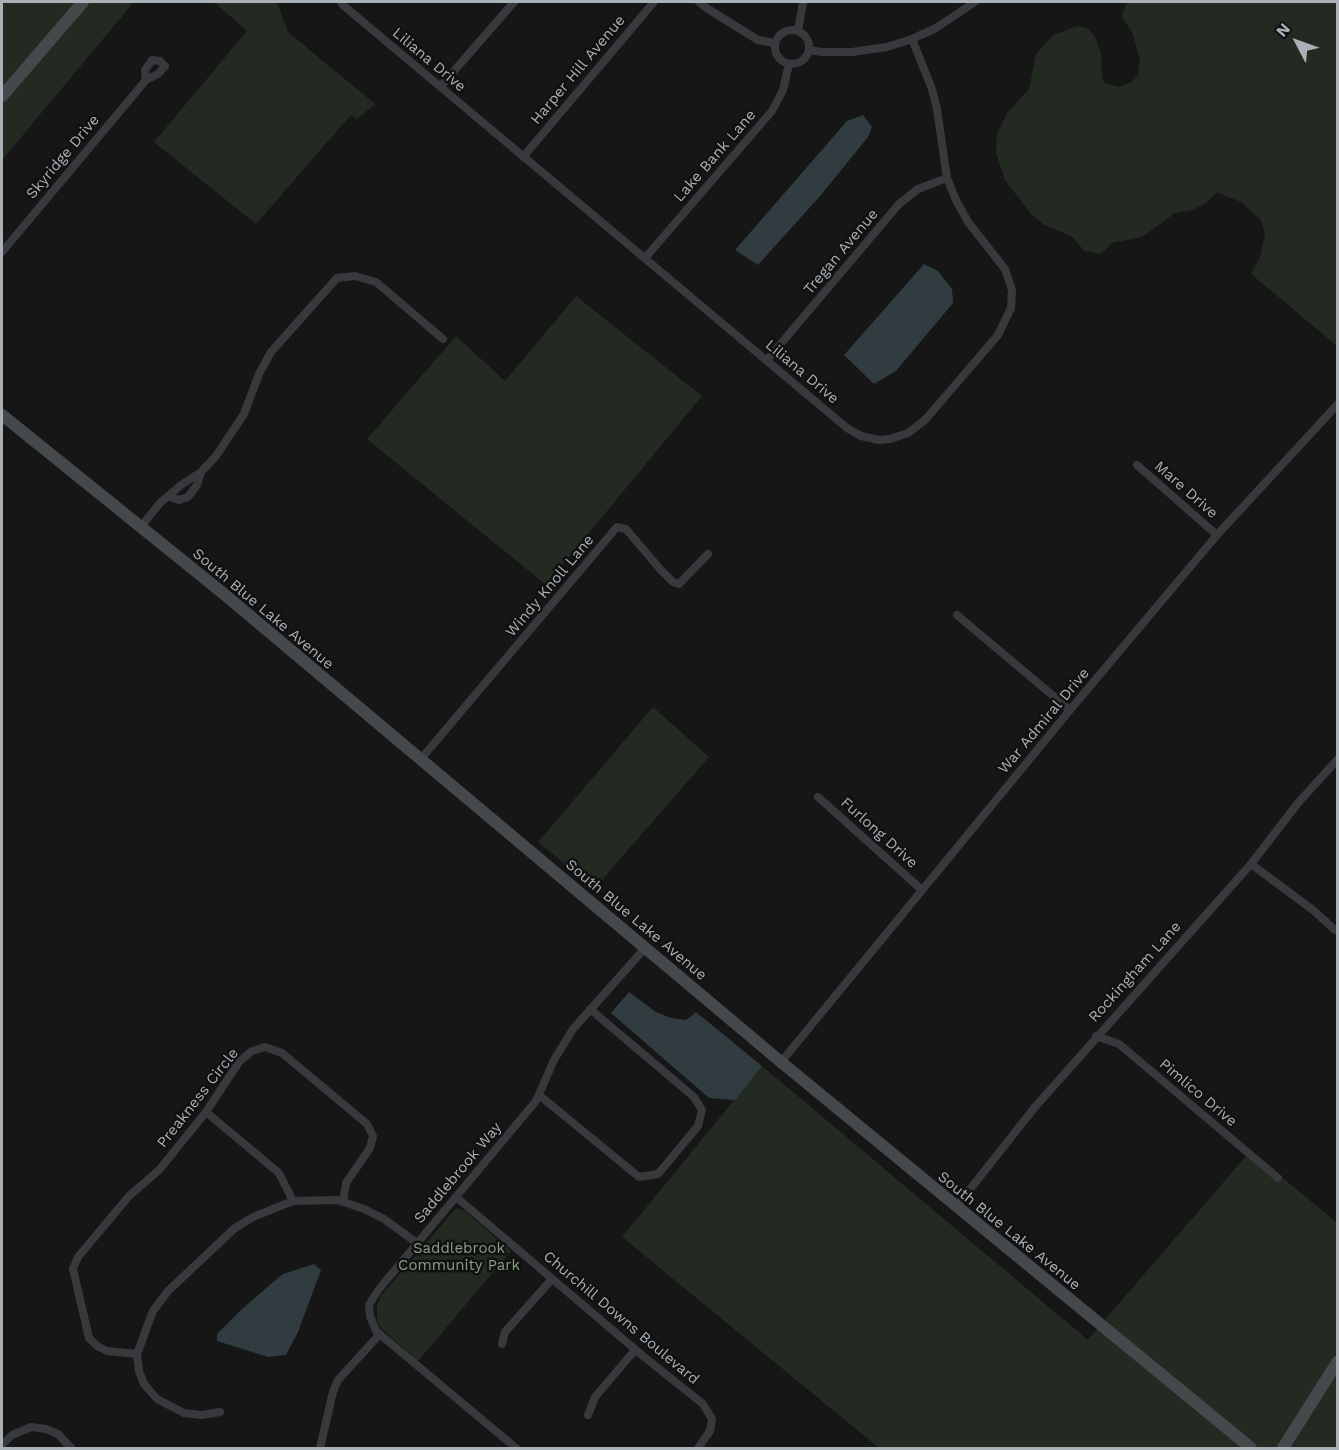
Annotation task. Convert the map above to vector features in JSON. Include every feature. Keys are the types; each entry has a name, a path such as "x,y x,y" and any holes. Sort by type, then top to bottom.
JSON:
{"main road":[{"path":"2,96 83,2"},
{"name":"South Blue Lake Avenue","path":"2,415 224,594 781,1062 1251,1449"},
{"path":"1283,1449 1338,1361"}],"street":[{"name":"Liliana Drive","path":"341,2 847,428 861,436 879,440 908,433 925,420 998,335 1011,308 1012,290 1005,269 968,222 947,178 932,89 912,39"},
{"path":"440,87 514,2"},
{"name":"Harper Hill Avenue","path":"523,157 654,2"},
{"path":"699,2 758,40 775,43"},
{"path":"798,31 803,2"},
{"path":"809,50 852,52 887,47 936,28 975,2"},
{"path":"786,30 798,31 807,38 809,50 799,63 789,64 779,59 774,49 775,43 781,33 786,30"},
{"name":"Lake Bank Lane","path":"645,258 772,111 783,90 789,64"},
{"name":"Skyridge Drive","path":"2,252 146,80"},
{"name":"Tregan Avenue","path":"767,360 899,204 918,189 947,178"},
{"path":"140,528 168,496 201,472 216,456 244,414 260,374 272,352 336,278 355,276 376,282 443,339"},
{"name":"War Admiral Drive","path":"781,1062 1217,535 1338,404"},
{"name":"Mare Drive","path":"1137,465 1217,535"},
{"path":"168,496 179,500 188,497 197,485 201,472"},
{"name":"Windy Knoll Lane","path":"420,760 617,527 626,528 660,569 673,582 679,584 708,554"},
{"path":"957,615 1070,710"},
{"name":"Rockingham Lane","path":"956,1207 1022,1122 1251,864 1298,803 1338,759"},
{"name":"Furlong Drive","path":"818,797 922,890"},
{"path":"1251,864 1313,910 1335,930"},
{"name":"Saddlebrook Way","path":"516,1449 376,1331 370,1316 369,1305 380,1288 536,1101 554,1060 573,1029 646,947"},
{"path":"539,1095 639,1177 658,1174 698,1126 702,1110 694,1097 590,1009"},
{"name":"Pimlico Drive","path":"1096,1036 1119,1044 1278,1178"},
{"name":"Preakness Circle","path":"137,1354 107,1351 96,1346 89,1338 73,1269 78,1257 129,1196 159,1170 207,1112 239,1062 252,1051 265,1047 282,1053 367,1124 373,1136 370,1149 346,1183 343,1202"},
{"path":"207,1112 279,1173 293,1201"},
{"name":"Churchill Downs Boulevard","path":"456,1197 635,1350 704,1404 712,1419 710,1431 698,1449"},
{"path":"220,1412 202,1415 184,1413 157,1399 144,1384 139,1371 137,1354 153,1311 168,1291 235,1228 253,1217 293,1201 338,1200 384,1219 417,1243"},
{"path":"502,1344 505,1332 552,1279"},
{"path":"320,1449 333,1392 338,1380 380,1334"},
{"path":"588,1414 595,1397 635,1350"},
{"path":"2,1445 12,1435 31,1427 46,1429 58,1434 71,1449"}],"green space":[{"path":"2,2 134,2 2,160"},
{"path":"214,2 277,2 288,32 375,104 357,119 351,115 256,224 154,142 247,31"},
{"path":"1129,2 1337,2 1337,346 1251,274 1260,257 1265,234 1261,220 1241,202 1216,192 1204,204 1192,210 1175,213 1142,237 1112,243 1101,254 1084,251 1073,237 1043,224 1031,214 1005,180 996,153 997,135 1007,113 1029,89 1036,54 1053,35 1077,26 1087,28 1094,35 1101,53 1102,79 1106,83 1120,87 1133,81 1138,75 1140,61 1133,34 1122,17 1124,8"},
{"path":"576,296 702,396 546,585 367,439 456,336 505,381"},
{"path":"653,707 709,757 595,888 538,842"},
{"path":"762,1066 1088,1340 1098,1328 1245,1448 879,1448 622,1237"},
{"path":"1246,1156 1278,1183 1283,1178 1337,1223 1337,1353 1278,1448 1257,1448 1103,1322"},
{"name":"Saddlebrook Community Park","path":"456,1208 465,1211 511,1251 418,1361 379,1326 377,1305 381,1296"},
{"path":"1337,1370 1337,1448 1288,1448"}],"shaded area":[{"path":"863,115 872,127 868,137 821,195 758,265 735,250 847,121"},
{"path":"924,264 938,271 952,289 953,303 896,371 874,384 844,355"},
{"path":"629,992 656,1012 671,1018 686,1020 696,1012 762,1066 735,1100 709,1098 611,1013"},
{"path":"314,1264 321,1270 298,1332 286,1355 268,1357 217,1341 217,1334 283,1274"}]}
